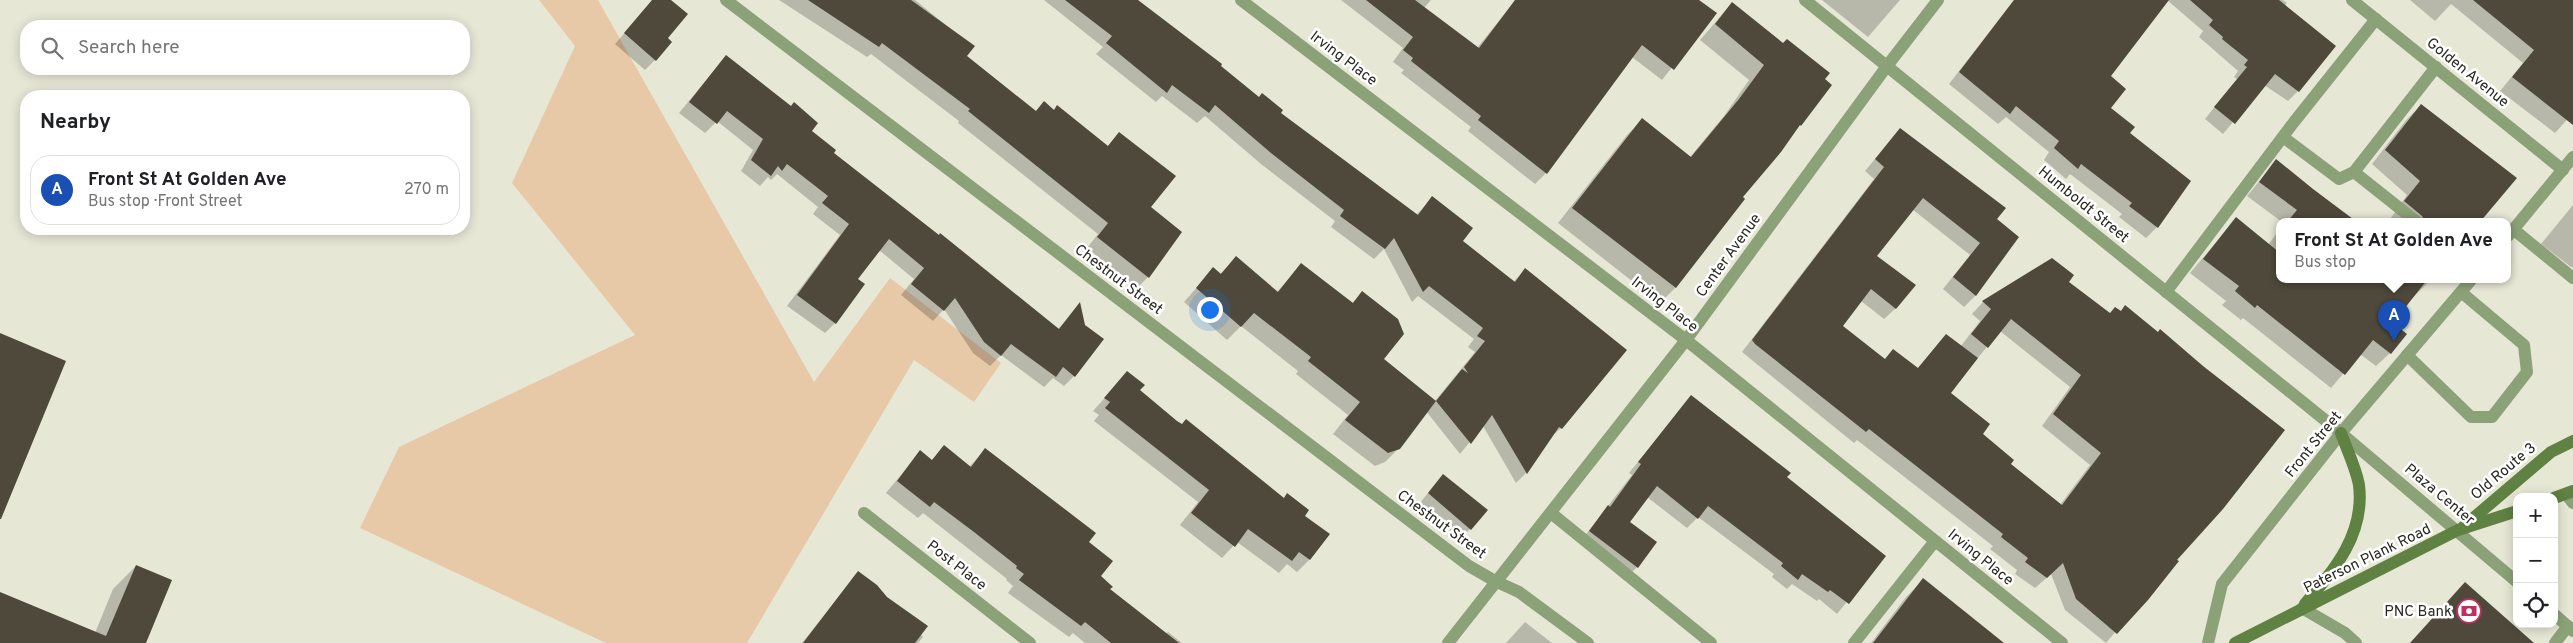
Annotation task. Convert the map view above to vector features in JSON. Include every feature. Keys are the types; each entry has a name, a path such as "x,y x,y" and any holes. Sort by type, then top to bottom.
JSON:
{"main road":[{"path":"2302,608 2338,566 2356,531 2360,504 2359,483 2341,433"},
{"name":"Old Route 3","path":"2458,530 2551,452 2573,441"},
{"name":"Paterson Plank Road","path":"2235,643 2458,530 2513,512"}],"street":[{"name":"Chestnut Street","path":"726,0 1469,566 1519,592 1588,643"},
{"name":"Irving Place","path":"1241,0 1686,340 2062,643"},
{"name":"Humboldt Street","path":"1805,0 2341,433"},
{"name":"Center Avenue","path":"1448,643 1686,340 1887,66 1938,0"},
{"name":"Golden Avenue","path":"2352,0 2563,170"},
{"path":"2166,292 2376,19"},
{"path":"2284,137 2338,179 2354,172 2436,68"},
{"path":"2511,231 2573,157"},
{"path":"2354,172 2411,218"},
{"path":"2511,233 2573,278"},
{"name":"Front Street","path":"2208,643 2222,584 2341,433 2468,283"},
{"path":"2407,355 2471,417 2492,417 2527,372 2524,345 2461,292"},
{"name":"Plaza Center","path":"2341,433 2513,578"},
{"name":"Post Place","path":"864,513 1030,643"},
{"path":"1551,513 1711,643"},
{"path":"1854,643 1935,541"},
{"path":"2302,608 2345,634 2356,643"},
{"path":"2555,643 2570,628 2558,618"}],"shaded area":[{"path":"539,0 598,0 814,382 890,278 1001,363 974,402 914,360 747,643 606,643 360,528 399,447 635,335 512,183 575,46"}],"building":[{"path":"652,0 671,0 688,14 668,38 672,42 656,61 624,33"},
{"path":"808,0 911,0 975,46 967,56 1036,111 1044,101 1054,110 1057,105 1108,146 1119,132 1176,176 1151,207 1182,232 1149,278 1097,237 1108,223 968,111 970,109 882,43 879,47"},
{"path":"1065,0 1138,0 1222,64 1221,66 1259,97 1262,93 1283,110 1281,113 1418,215 1432,196 1473,228 1463,241 1515,282 1525,268 1627,350 1562,429 1559,427 1527,474 1492,415 1471,444 1436,401 1462,369 1468,373 1464,367 1485,341 1477,336 1483,328 1429,286 1423,292 1394,238 1385,249 1340,216 1344,210 1271,153 1215,105 1209,113 1172,85 1167,93 1106,43 1112,36"},
{"path":"1366,0 1415,0 1479,48 1515,0 1699,0 1717,13 1674,70 1642,45 1547,174 1478,120 1481,116 1411,61 1413,58 1403,50 1413,37"},
{"path":"2014,0 2169,0 2111,76 2126,89 2111,108 2135,127 2130,133 2191,181 2158,228 2129,206 2132,203 2081,164 2078,169 2054,148 2059,141 2016,106 2010,114 1959,72"},
{"path":"2190,0 2279,0 2336,46 2299,92 2275,74 2235,124 2214,107 2247,67 2244,65 2248,60 2222,39 2223,37 2209,25 2213,20"},
{"path":"2473,0 2573,0 2573,125 2512,77 2534,50"},
{"path":"1732,2 1783,43 1787,39 1830,73 1825,79 1832,85 1781,152 1743,197 1745,199 1676,288 1572,208 1642,118 1691,157 1739,99 1764,65 1715,24"},
{"path":"726,55 791,106 794,102 818,123 812,131 836,150 834,153 939,235 940,233 1059,329 1080,302 1085,325 1104,339 1075,377 1063,367 1056,377 1011,344 1001,356 984,342 955,298 944,311 911,284 924,268 889,239 858,279 865,284 836,324 797,295 849,224 822,203 828,196 787,164 782,171 778,166 771,176 751,160 763,139 727,111 717,124 689,102"},
{"path":"2421,104 2517,178 2483,218 2423,218 2404,201 2420,181 2385,150"},
{"path":"1900,128 2006,208 1997,219 2019,237 1976,296 1953,277 1980,243 1923,198 1877,256 1916,285 1896,309 1871,289 1843,326 1885,359 1893,349 1918,368 1946,334 1978,358 1951,393 1990,424 1983,434 2014,460 2011,464 2062,505 2101,453 2053,414 2081,375 2011,319 1988,348 1971,334 1991,309 1982,301 2052,258 2074,275 2069,282 2110,313 2115,307 2121,311 2125,305 2158,332 2160,329 2203,366 2285,430 2223,509 2177,560 2179,561 2148,600 2117,634 2076,599 2063,563 2047,578 2025,562 2028,558 2001,537 2003,534 1869,429 1866,432 1752,340 1884,167 1875,159"},
{"path":"2276,159 2352,218 2290,218 2297,210 2259,182"},
{"path":"2236,217 2276,250 2276,283 2425,283 2393,323 2407,334 2391,354 2373,340 2345,375 2257,305 2255,308 2235,291 2239,286 2203,259"},
{"path":"1236,256 1278,292 1301,263 1353,303 1362,291 1398,319 1404,334 1384,359 1436,401 1400,449 1388,453 1345,420 1360,402 1308,361 1311,357 1254,313 1241,327 1196,288 1213,267 1221,274"},
{"path":"0,333 66,361 1,519 0,519"},
{"path":"1127,371 1145,385 1140,390 1177,421 1182,424 1186,419 1284,498 1287,493 1309,510 1305,516 1330,534 1310,560 1299,552 1292,561 1248,529 1235,547 1191,513 1209,490 1105,408 1110,402 1104,398"},
{"path":"1691,395 1791,473 1787,477 1886,556 1849,604 1830,590 1828,592 1802,574 1798,580 1781,566 1783,563 1708,506 1698,519 1657,486 1630,522 1657,542 1638,568 1589,531 1608,505 1610,507 1641,464 1638,462"},
{"path":"944,445 971,467 985,448 1096,533 1089,542 1113,561 1101,576 1113,587 1110,589 1179,643 1111,643 1085,622 1081,626 1019,580 1024,574 1016,568 1017,566 974,532 934,502 930,507 897,481 920,450 932,460"},
{"path":"1443,474 1488,510 1471,530 1428,493"},
{"path":"136,565 172,580 146,643 0,643 0,592 106,636"},
{"path":"858,571 877,585 887,597 928,626 915,643 803,643"},
{"path":"1923,578 2004,643 1873,643"},
{"name":"PNC Bank","path":"2465,582 2513,624 2513,628 2517,628 2534,643 2410,643"}],"place":[{"name":"Front St At Golden Ave","path":"2394,341"},
{"name":"PNC Bank","path":"2469,611"}]}
